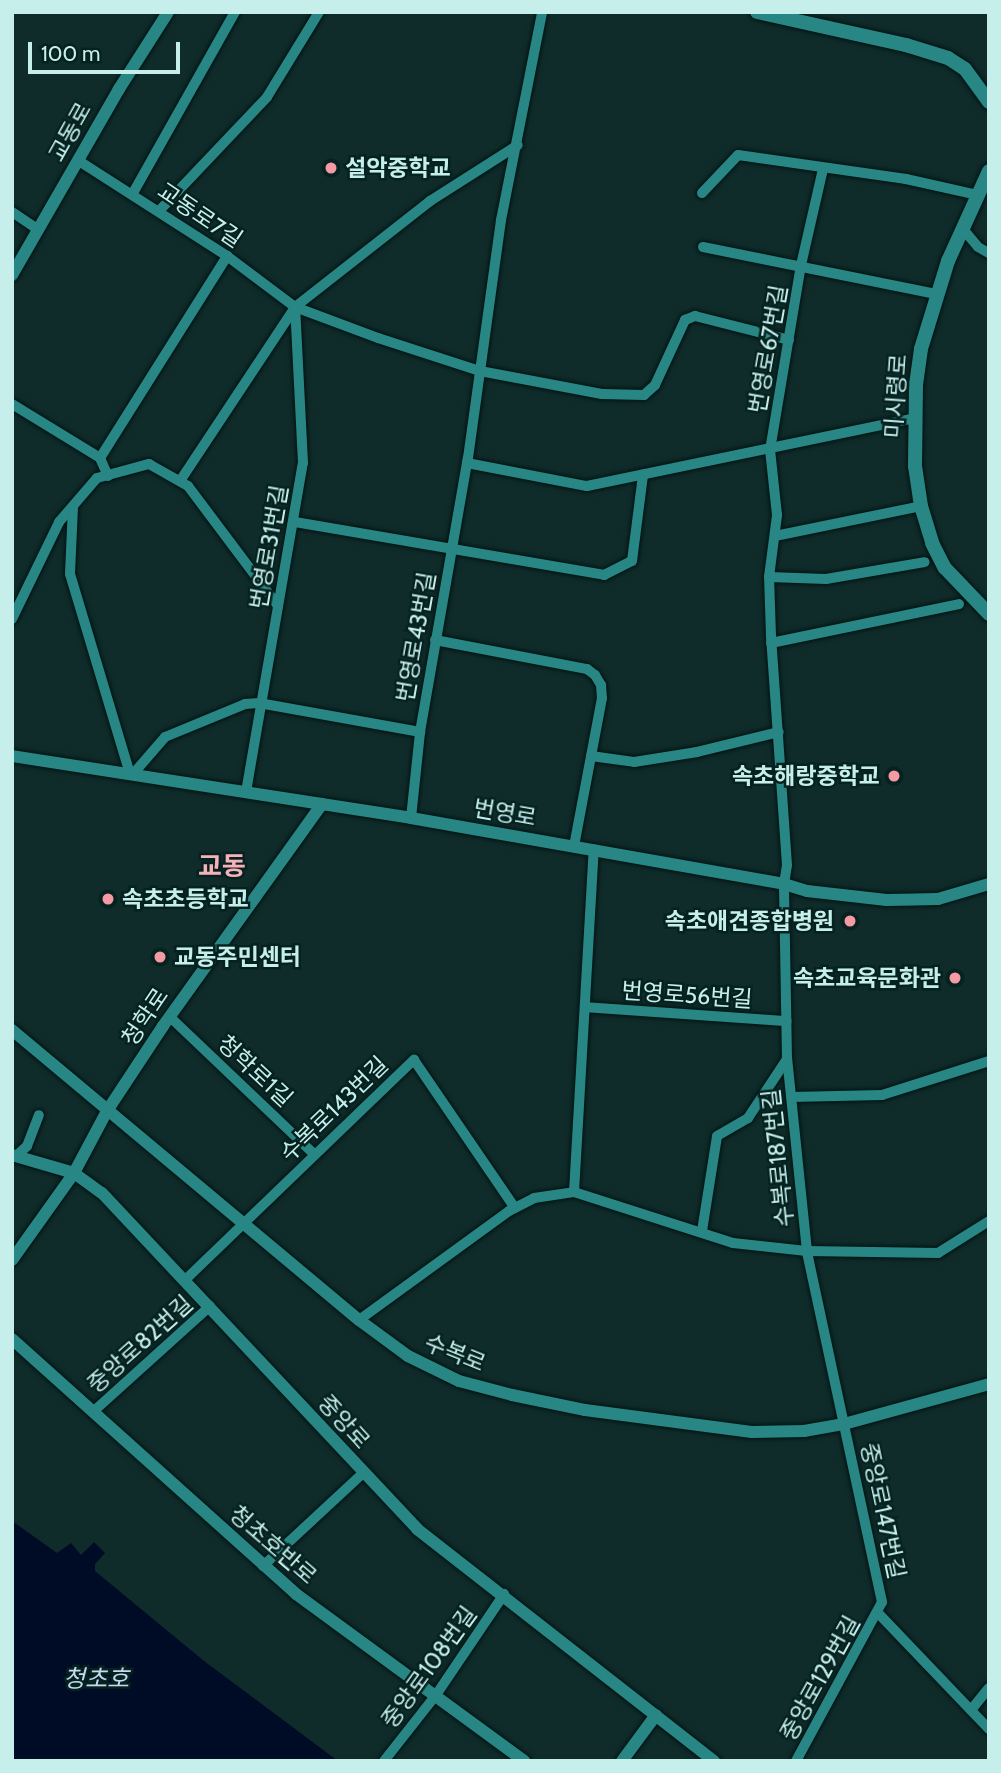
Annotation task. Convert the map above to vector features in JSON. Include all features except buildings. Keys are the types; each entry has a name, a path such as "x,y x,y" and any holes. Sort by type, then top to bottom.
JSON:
{"main road":[{"path":"757,12 906,45 948,58 965,69 989,102"},
{"name":"미시령로","path":"989,171 937,293 921,349 915,466 921,506 932,542 945,568 989,614"}],"street":[{"name":"교동로","path":"14,268 39,230 124,80 168,12"},
{"path":"132,193 235,12"},
{"path":"159,211 267,97 319,12"},
{"name":"번영로43번길","path":"411,818 419,732 467,463 501,220 518,145 542,12"},
{"path":"180,481 295,307 430,201 518,145"},
{"path":"702,193 738,155 906,179 978,195"},
{"name":"교동로7길","path":"79,161 227,256 295,307 378,338 480,371 602,394 645,395 655,385 685,320 695,316 789,340"},
{"name":"번영로67번길","path":"784,884 787,865 771,643 769,577 777,515 770,450 801,265 823,169"},
{"path":"12,212 39,230"},
{"path":"963,229 978,247 989,253"},
{"path":"703,247 937,293"},
{"path":"100,458 227,256"},
{"name":"번영로31번길","path":"246,792 259,704 295,522 303,463 295,307"},
{"path":"12,404 100,458 108,476"},
{"path":"467,463 587,486 916,418"},
{"path":"12,619 59,522 97,478 149,464 188,486 278,606"},
{"path":"295,522 604,575 632,561 643,475"},
{"path":"73,506 70,574 132,774"},
{"path":"775,537 921,506"},
{"path":"769,577 827,579 925,562"},
{"path":"771,643 959,604"},
{"path":"435,640 587,669 595,674 601,685 602,698 574,846"},
{"path":"132,774 165,737 245,704 259,704 419,732"},
{"path":"592,756 634,762 696,752 779,732"},
{"name":"번영로","path":"12,756 411,818 784,884 807,891 886,900 938,899 989,884"},
{"name":"청학로","path":"12,1260 74,1173 107,1111 170,1017 322,804"},
{"path":"574,1192 594,850"},
{"name":"수복로187번길","path":"784,884 787,1059 807,1251 844,1424"},
{"name":"번영로56번길","path":"585,1007 787,1021"},
{"name":"청학로1길","path":"170,1017 314,1154"},
{"name":"수복로","path":"12,1030 359,1320 408,1356 459,1381 512,1395 585,1409 752,1432 804,1432 844,1424 989,1384"},
{"path":"702,1231 717,1136 748,1118 787,1059"},
{"name":"수복로143번길","path":"186,1280 414,1060 515,1208"},
{"path":"791,1097 882,1095 989,1061"},
{"path":"14,1156 27,1146 39,1115"},
{"name":"중앙로","path":"14,1156 74,1173 102,1193 417,1528 714,1761"},
{"path":"359,1320 515,1208 534,1198 574,1192 733,1243 807,1251 939,1253 989,1221"},
{"name":"중앙로82번길","path":"95,1410 210,1306"},
{"name":"청초호반로","path":"12,1339 95,1410 263,1566 336,1626 436,1695 524,1761"},
{"name":"중앙로147번길","path":"844,1424 881,1591 882,1602 878,1613 989,1729"},
{"path":"263,1566 363,1473"},
{"name":"중앙로108번길","path":"384,1761 436,1695 504,1594"},
{"name":"중앙로129번길","path":"796,1761 878,1613"},
{"path":"971,1710 989,1688"},
{"path":"622,1761 656,1715"}],"water":[{"name":"청초호","path":"12,1521 57,1553 71,1543 81,1555 94,1542 105,1553 95,1564 95,1571 204,1661 338,1761 12,1761"}],"place":[{"name":"설악중학교","path":"331,168"},
{"name":"속초해랑중학교","path":"894,776"},
{"name":"속초초등학교","path":"108,899"},
{"name":"속초애견종합병원","path":"850,921"},
{"name":"교동주민센터","path":"160,957"},
{"name":"속초교육문화관","path":"955,978"}],"district":[{"name":"교동","path":"222,867"}]}
